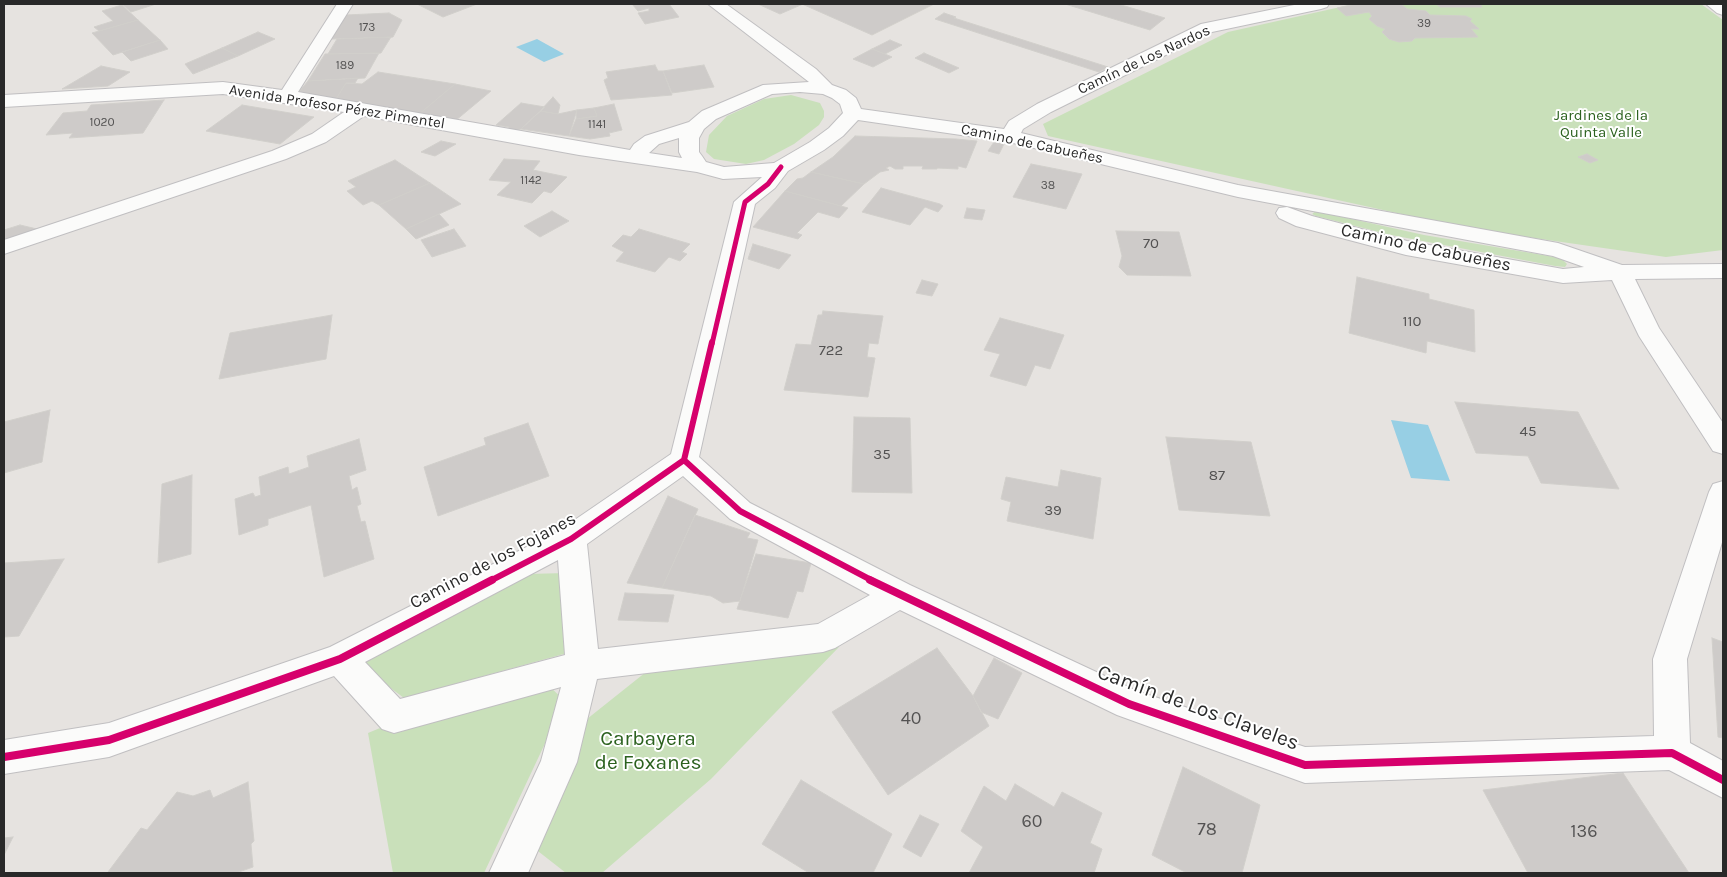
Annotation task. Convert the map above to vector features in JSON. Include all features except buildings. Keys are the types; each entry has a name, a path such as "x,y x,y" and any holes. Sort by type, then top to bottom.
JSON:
{"street":[{"path":"287,96 346,4"},
{"path":"716,4 810,73 826,89"},
{"name":"Camín de Los Nardos","path":"1009,136 1016,125 1044,108 1207,28 1321,4"},
{"path":"1714,4 1723,10"},
{"path":"769,89 774,78 774,46"},
{"path":"637,158 641,148 652,140 696,126 720,109 769,89 800,87 826,89 839,94 849,102 853,114 824,141 781,167 765,171 723,173"},
{"name":"Avenida Profesor Pérez Pimentel","path":"4,101 223,88 287,96 579,149 700,166 723,173"},
{"path":"4,247 278,155 319,138 361,109"},
{"name":"Camino de Cabueñes","path":"853,114 1009,136 1238,191 1304,221 1406,248 1563,276 1620,272 1723,271"},
{"path":"696,126 689,138 689,152 700,166"},
{"path":"745,202 768,184 781,167"},
{"path":"684,460 745,202 744,193 738,182 723,173"},
{"path":"1620,272 1648,330 1723,444"},
{"name":"Camino de los Fojanes","path":"4,757 110,740 340,659 571,539 684,460"},
{"name":"Camín de Los Claveles","path":"684,460 740,511 898,595 1129,704 1305,765 1672,753 1723,780"},
{"path":"1672,753 1670,659 1723,492"},
{"path":"508,873 528,836 559,762 584,666 571,539"},
{"path":"340,659 394,717 494,688 584,666 823,638 898,595"}],"green space":[{"name":"Jardines de la Quinta Valle","path":"1354,4 1701,4 1723,20 1723,250 1666,257 1506,234 1401,214 1048,136 1043,124 1228,32"},
{"path":"791,95 820,103 824,111 824,117 819,125 794,144 764,160 746,164 714,159 706,152 709,135 727,116 764,99"},
{"path":"1316,211 1424,235 1555,257 1567,264 1565,267 1555,266 1391,235 1312,214"},
{"path":"567,573 571,652 404,698 357,663 527,574"},
{"name":"Carbayera de Foxanes","path":"839,647 711,779 602,873 566,873 534,848 587,719 646,672"},
{"path":"549,686 565,701 484,873 393,873 368,733 397,721"}],"water":[{"path":"537,39 564,54 544,62 516,47"},
{"path":"1391,420 1428,425 1450,481 1411,478"}],"cycle path":[{"path":"4,757 109,740 340,659 571,539 684,460 745,202 768,184 781,167"},
{"path":"684,460 740,511 899,595 1129,704 1305,765 1672,753 1723,780"}]}
